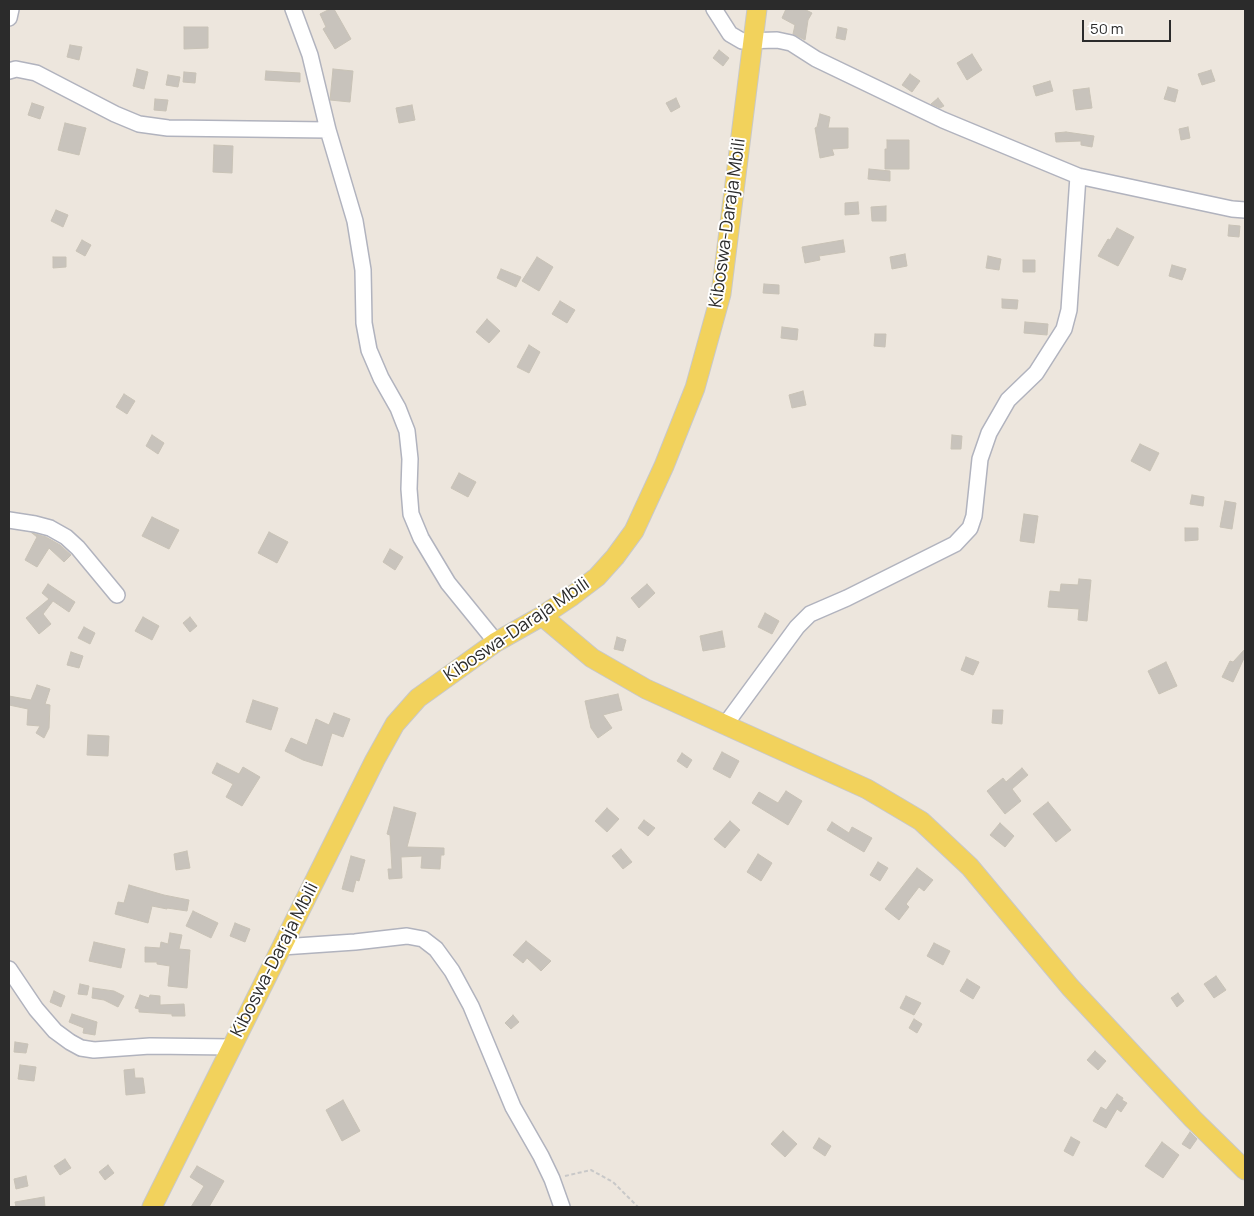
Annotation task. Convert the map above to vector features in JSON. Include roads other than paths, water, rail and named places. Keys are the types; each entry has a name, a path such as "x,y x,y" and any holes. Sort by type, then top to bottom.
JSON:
{"main road":[{"name":"Kiboswa-Daraja Mbili","path":"152,1207 375,760 395,724 418,698 496,642 542,616 597,577 634,531 664,466 695,388 721,294 757,9"},
{"path":"542,616 592,658 646,689 867,789 921,821 970,867 1070,987 1193,1119 1245,1170"}],"street":[{"path":"9,18 11,9"},
{"path":"293,9 310,55 328,130 354,221 363,270 364,323 369,350 381,378 398,408 407,431 410,459 409,489 411,514 422,538 448,582 496,642"},
{"path":"714,9 730,34 742,41 777,40 791,43 816,59 943,120 1078,176 1232,209 1245,210"},
{"path":"9,71 16,69 36,73 115,114 139,124 168,128 328,130"},
{"path":"725,725 797,626 810,614 847,598 956,544 970,528 974,516 980,459 989,433 1008,400 1036,372 1054,348 1064,329 1070,310 1078,176"},
{"path":"9,520 50,528 66,538 78,548 118,595"},
{"path":"282,947 407,936 423,939 436,949 452,970 471,1006 513,1107 552,1179 562,1207"},
{"path":"9,969 36,1009 55,1031 81,1048 94,1050 150,1046 232,1047"}]}
